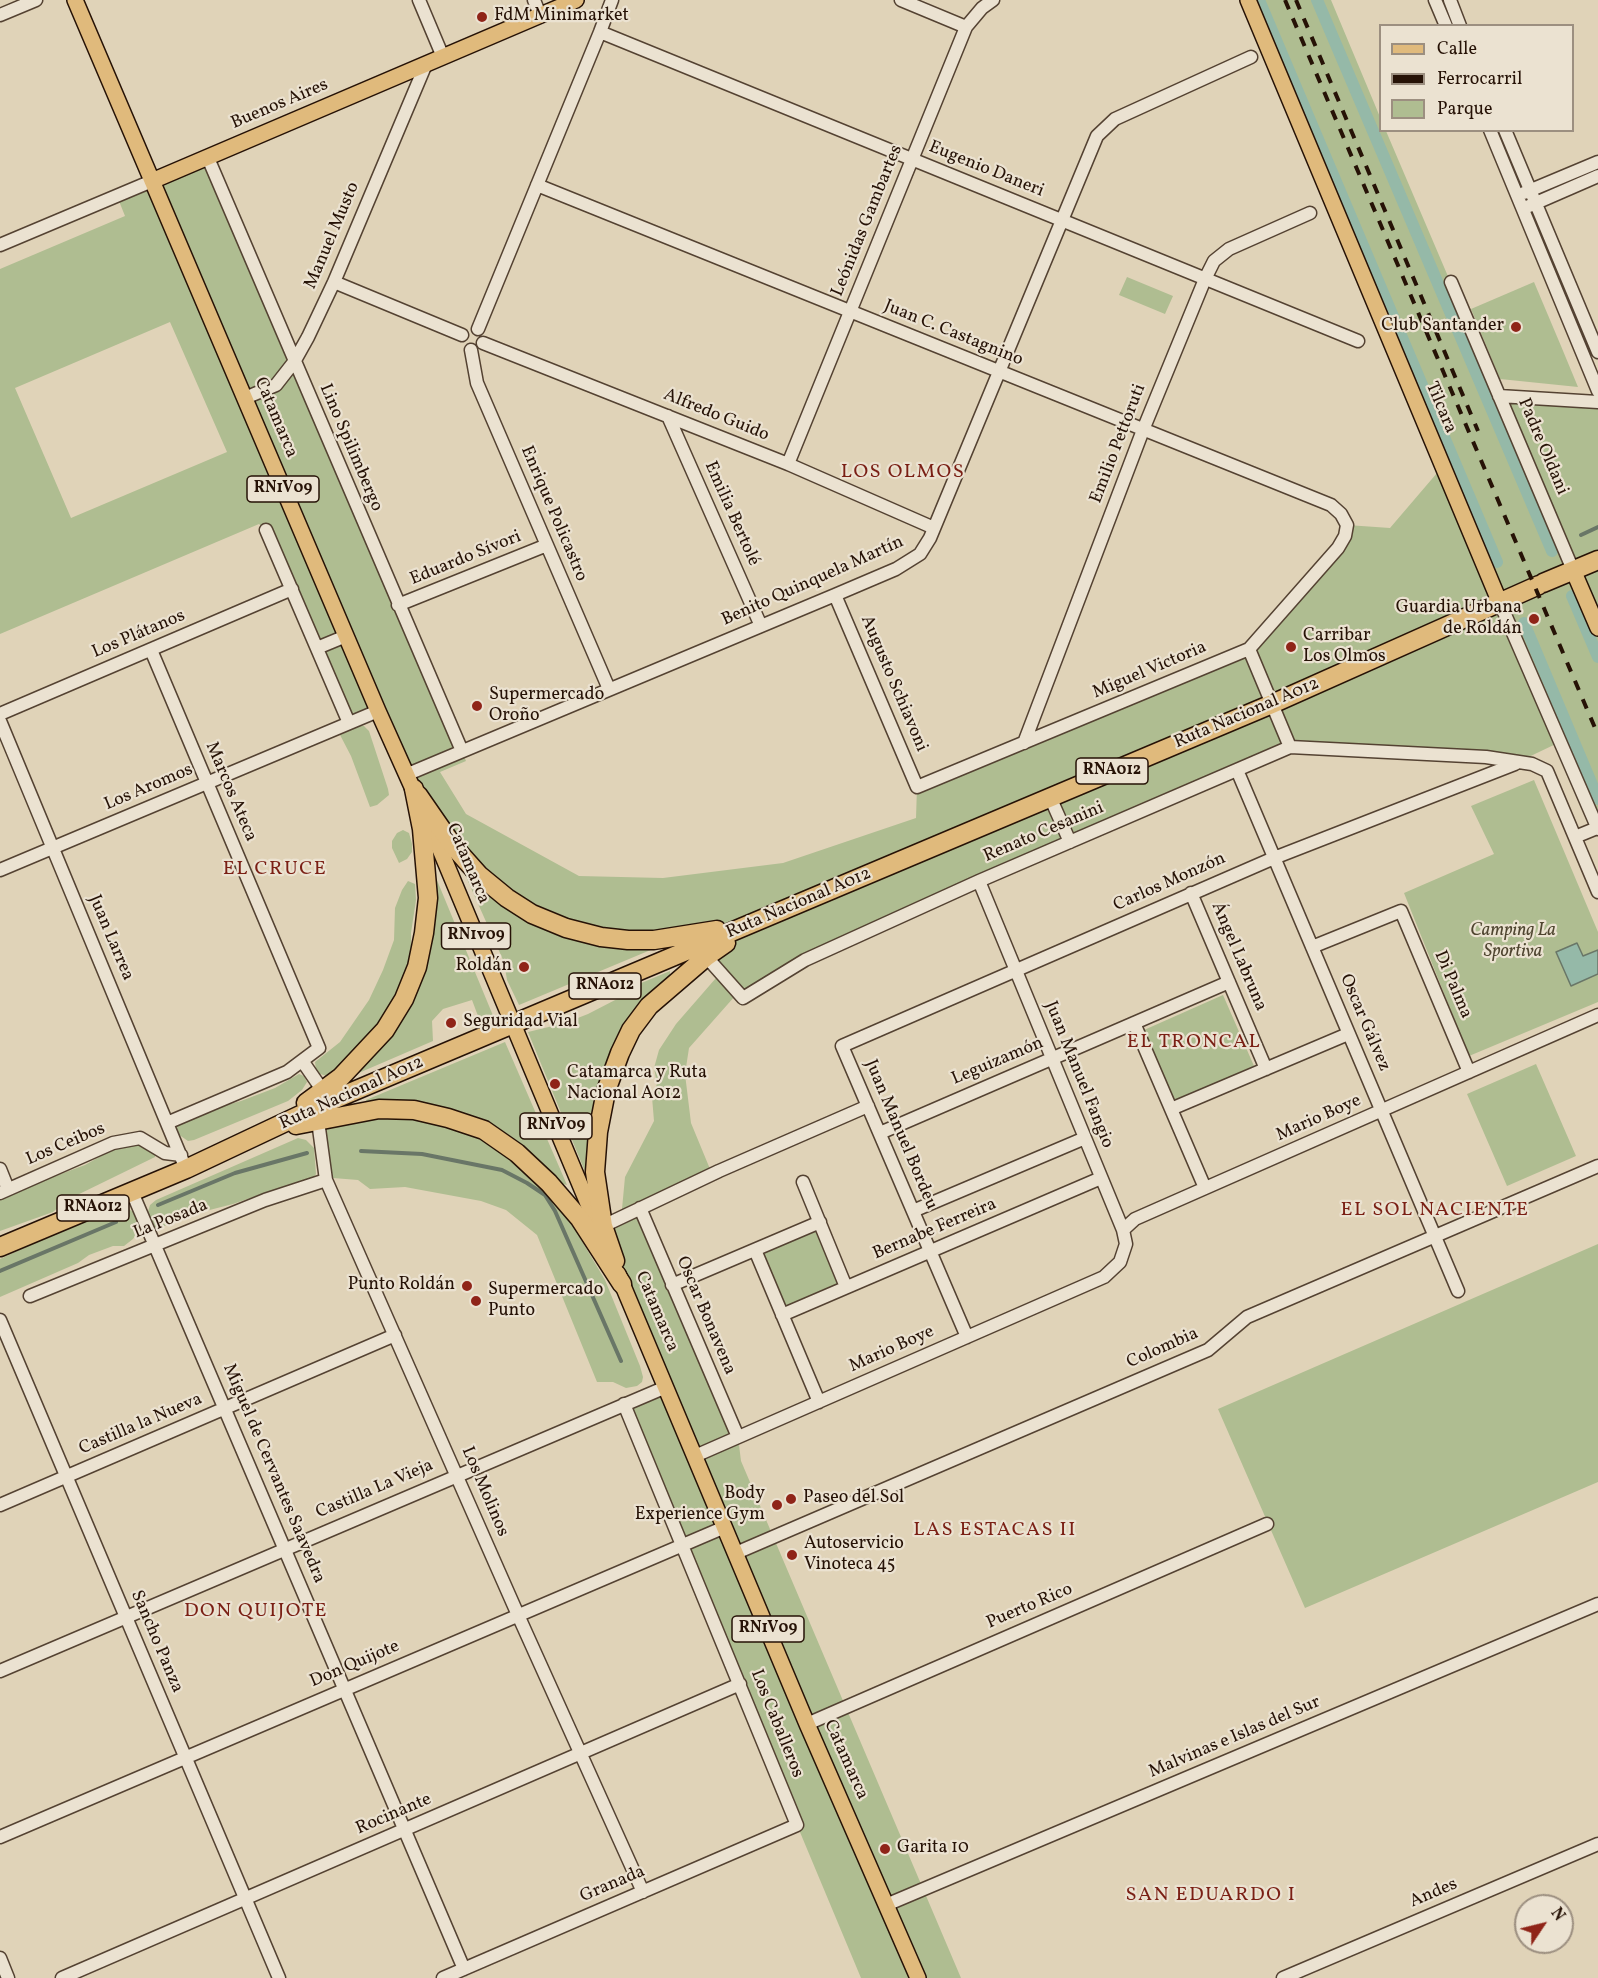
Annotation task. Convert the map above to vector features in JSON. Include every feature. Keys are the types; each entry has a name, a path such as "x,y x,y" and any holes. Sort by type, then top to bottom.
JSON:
{"highway":[{"name":"Ruta Nacional A012","path":"751,924 1272,704 1598,560"},
{"path":"411,782 454,847 479,875 507,898 532,914 567,928 602,937 696,947 751,924"},
{"path":"315,1106 385,1030 404,999 417,967 428,898 422,829 411,782"},
{"path":"622,1284 601,1227 595,1172 598,1131 606,1091 631,1030 696,947 751,924"},
{"name":"Ruta Nacional A012","path":"0,1246 132,1192 184,1162 271,1130 315,1106 696,947"},
{"path":"315,1106 414,1110 448,1118 484,1131 517,1152 549,1183 579,1219 622,1284"}],"main road":[{"name":"Catamarca","path":"75,0 601,1227"},
{"name":"Buenos Aires","path":"152,181 576,0"},
{"name":"Tilcara","path":"1248,0 1500,603"},
{"name":"Padre Oldani","path":"1573,570 1598,628"},
{"name":"Catamarca","path":"622,1284 807,1724 918,1978"}],"street":[{"path":"0,15 36,0"},
{"path":"419,0 443,57"},
{"path":"534,0 540,15"},
{"path":"478,329 612,0"},
{"path":"901,0 966,27"},
{"name":"Leónidas Gambartes","path":"788,464 966,27 982,8 993,0"},
{"path":"1435,0 1445,24"},
{"path":"1450,0 1459,24"},
{"name":"Eugenio Daneri","path":"600,32 1358,341"},
{"name":"Benito Quinquela Martín","path":"411,782 462,751 835,595 912,560 926,546 934,528 1092,144 1101,130 1115,119 1251,57"},
{"name":"Manuel Musto","path":"245,398 276,385 294,362 308,337 334,282 426,64"},
{"path":"1491,132 1598,391"},
{"path":"1506,132 1598,352"},
{"name":"Lino Spilimbergo","path":"208,158 462,751"},
{"path":"1517,196 1598,162"},
{"path":"1522,208 1598,176"},
{"name":"Buenos Aires","path":"0,245 152,181"},
{"name":"Juan C. Castagnino","path":"537,185 1331,505 1341,514 1347,525"},
{"name":"Emilio Pettoruti","path":"1024,743 1143,430 1214,261 1229,249 1310,213"},
{"path":"334,282 462,335"},
{"name":"Padre Oldani","path":"1451,282 1573,570"},
{"path":"467,329 478,329 483,333 483,343 471,350 463,345 462,335 467,329"},
{"name":"Alfredo Guido","path":"483,343 788,464 934,528"},
{"name":"Enrique Policastro","path":"471,350 477,383 609,689"},
{"path":"1499,396 1598,402"},
{"name":"Emilia Bertolé","path":"669,416 761,626"},
{"name":"Miguel Victoria","path":"917,787 1249,649 1338,548 1345,536 1347,525"},
{"path":"266,530 349,723"},
{"name":"Eduardo Sívori","path":"398,605 547,545"},
{"name":"Los Plátanos","path":"0,714 292,589"},
{"name":"Augusto Schiavoni","path":"835,595 917,787"},
{"name":"Tilcara","path":"1500,603 1598,828"},
{"path":"317,648 346,636"},
{"path":"1249,649 1290,747"},
{"name":"Marcos Ateca","path":"151,650 319,1048 303,1062"},
{"name":"Los Aromos","path":"0,870 378,711"},
{"name":"Juan Larrea","path":"0,722 184,1162"},
{"name":"Renato Cesanini","path":"696,947 743,998 805,960 979,881 1290,747 1486,757 1532,764 1547,771 1575,837"},
{"name":"Carlos Monzón","path":"842,1046 1274,858 1516,763"},
{"name":"Oscar Gálvez","path":"1236,770 1458,1291"},
{"path":"1050,797 1070,842"},
{"path":"1598,828 1575,837 1598,892"},
{"name":"Juan Manuel Fangio","path":"979,881 1123,1230 1125,1251 1120,1262 1104,1277"},
{"name":"Ángel Labruna","path":"1191,893 1266,1069"},
{"name":"Di Palma","path":"1312,947 1401,911 1469,1072"},
{"name":"Leguizamón","path":"880,1133 1229,982"},
{"name":"Mario Boye","path":"1123,1230 1136,1219 1598,1015"},
{"path":"1134,1023 1205,1188"},
{"path":"1171,1109 1348,1034"},
{"name":"Juan Manuel Bordeu","path":"842,1046 967,1337"},
{"path":"167,1123 287,1072 303,1062 315,1106"},
{"name":"Los Molinos","path":"315,1106 326,1180 642,1892"},
{"path":"601,1227 719,1171 868,1106"},
{"name":"Los Ceibos","path":"4,1191 113,1143 140,1138 184,1162"},
{"path":"913,1211 1085,1138"},
{"name":"Colombia","path":"736,1553 1208,1350 1247,1317 1598,1166"},
{"path":"0,1169 4,1191"},
{"name":"Bernabe Ferreira","path":"782,1315 1101,1178"},
{"name":"La Posada","path":"30,1296 265,1200 326,1180"},
{"path":"803,1182 846,1287"},
{"name":"Miguel de Cervantes Saavedra","path":"132,1192 465,1969"},
{"name":"Oscar Bonavena","path":"640,1209 738,1437"},
{"path":"672,1285 820,1222"},
{"path":"755,1250 819,1402"},
{"name":"Mario Boye","path":"695,1456 1104,1277"},
{"name":"Sancho Panza","path":"0,1320 279,1978"},
{"name":"Castilla la Nueva","path":"0,1505 395,1335"},
{"name":"Castilla La Vieja","path":"0,1671 666,1386"},
{"name":"Los Caballeros","path":"624,1404 797,1826"},
{"name":"Puerto Rico","path":"807,1724 1267,1524"},
{"name":"Don Quijote","path":"0,1837 725,1527"},
{"name":"Malvinas e Islas del Sur","path":"886,1905 1598,1604"},
{"name":"Rocinante","path":"62,1978 740,1684"},
{"name":"Granada","path":"443,1978 797,1826"},
{"name":"Andes","path":"1283,1978 1598,1844"},
{"path":"0,1958 8,1978"}],"green space":[{"path":"1248,0 1331,0 1379,115 1379,132 1386,132 1499,396 1598,402 1598,829 1560,742 1516,763 1290,747 805,960 743,998 686,936 655,940 532,914 454,847 378,711 349,723 266,530 259,524 0,634 0,269 125,216 117,196 208,158 466,761 440,772 466,814 579,876 663,878 783,863 916,818 917,787 1249,649 1337,548 1347,525 1390,528 1443,466","holes":["170,322 227,452 71,518 15,388"]},
{"path":"1127,277 1173,296 1165,314 1119,295"},
{"name":"Club Santander","path":"1534,282 1578,387 1500,379 1471,309"},
{"path":"357,725 364,726 369,731 389,795 377,805 370,807 351,756 339,733"},
{"name":"Camping La Sportiva","path":"1534,780 1598,932 1598,1002 1469,1056 1404,893 1494,854 1471,806"},
{"path":"403,830 409,833 412,852 407,859 399,863 392,848 392,841 397,833"},
{"path":"463,870 520,913 655,945 653,949 519,1005 507,980 504,962"},
{"path":"434,873 494,1018 481,1024 472,1000 443,1009 432,1021 433,1041 354,1075 410,1002"},
{"path":"408,881 415,884 416,900 411,933 411,954 396,1004 357,1054 327,1076 320,1074 316,1070 315,1062 340,1042 369,1000 383,970 394,940 395,908"},
{"path":"670,971 670,978 641,1009 586,1174 528,1032 565,1023 588,1014 619,998 627,989"},
{"path":"716,978 735,996 689,1048 685,1074 691,1123 710,1169 627,1209 622,1209 625,1177 654,1121 652,1097 657,1084 654,1068 659,1050 676,1024"},
{"path":"1223,995 1254,1066 1175,1101 1144,1030"},
{"path":"505,1042 567,1185 559,1183 494,1131 367,1105 366,1100"},
{"path":"1536,1064 1576,1156 1507,1186 1467,1094"},
{"path":"299,1074 304,1076 307,1082 302,1090 288,1101 194,1140 188,1141 175,1132 176,1126 183,1120 275,1088"},
{"path":"397,1117 423,1120 477,1136 507,1153 544,1184 573,1226 605,1280 640,1366 642,1382 637,1386 626,1388 613,1382 597,1382 537,1235 506,1210 481,1201 405,1187 370,1189 358,1180 333,1178 328,1167 323,1140 326,1130 336,1124 368,1118"},
{"path":"298,1138 306,1140 314,1148 316,1174 311,1181 301,1185 282,1187 233,1204 190,1215 160,1228 152,1227 147,1215 150,1205 156,1200"},
{"path":"137,1145 148,1147 155,1153 155,1157 67,1200 53,1212 0,1231 0,1200 23,1188 85,1165 117,1147"},
{"path":"121,1206 134,1213 137,1223 137,1233 124,1246 113,1246 89,1255 78,1263 0,1297 0,1259 109,1209"},
{"path":"640,1209 738,1437 741,1461 961,1978 861,1978 797,1825 624,1404 666,1387 603,1226"},
{"path":"815,1230 838,1286 785,1308 762,1252"},
{"path":"1598,1244 1598,1482 1305,1608 1218,1409"}],"shaded area":[{"path":"1577,943 1583,956 1598,950 1598,974 1571,986 1556,952"}],"waterway":[{"path":"1259,0 1497,562"},
{"path":"1317,0 1552,551"},
{"path":"1581,535 1598,527"},
{"path":"1572,596 1598,657"},
{"path":"1524,623 1598,799"},
{"path":"361,1151 422,1154 502,1170 545,1195 555,1211 621,1361"},
{"path":"158,1205 235,1173 307,1153"},
{"path":"0,1271 116,1222"}],"railway":[{"path":"1285,0 1598,735"},
{"path":"1296,0 1478,431"}],"place":[{"name":"FdM Minimarket","path":"482,17"},
{"name":"Club Santander","path":"1516,327"},
{"name":"Guardia Urbana de Roldán","path":"1534,619"},
{"name":"Carribar Los Olmos","path":"1291,647"},
{"name":"Supermercado Oroño","path":"477,706"},
{"name":"Roldán","path":"524,967"},
{"name":"Seguridad Vial","path":"451,1023"},
{"name":"Catamarca y Ruta Nacional A012","path":"555,1084"},
{"name":"Punto Roldán","path":"467,1286"},
{"name":"Supermercado Punto","path":"476,1301"},
{"name":"Paseo del Sol","path":"791,1499"},
{"name":"Body Experience Gym","path":"777,1505"},
{"name":"Autoservicio Vinoteca 45","path":"792,1555"},
{"name":"Garita 10","path":"885,1849"}],"district":[{"name":"LOS OLMOS","path":"903,473"},
{"name":"EL CRUCE","path":"275,870"},
{"name":"EL TRONCAL","path":"1194,1043"},
{"name":"EL SOL NACIENTE","path":"1435,1211"},
{"name":"LAS ESTACAS II","path":"995,1531"},
{"name":"DON QUIJOTE","path":"256,1612"},
{"name":"SAN EDUARDO I","path":"1211,1896"}]}
